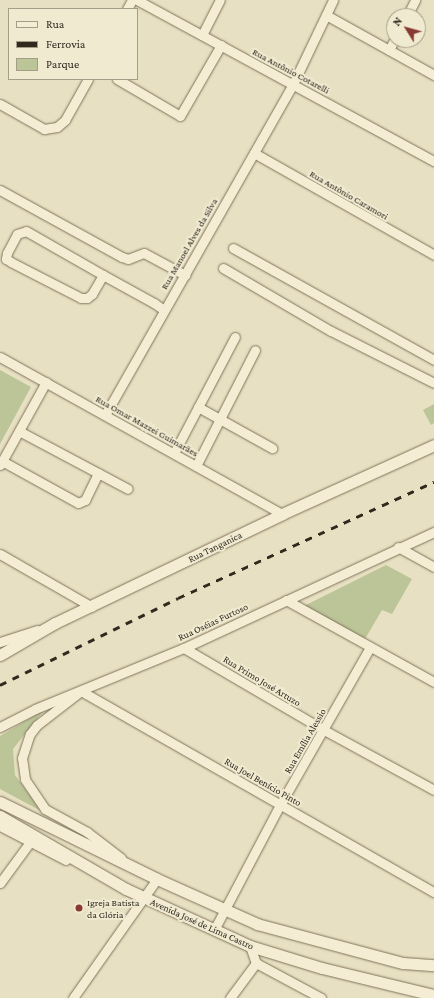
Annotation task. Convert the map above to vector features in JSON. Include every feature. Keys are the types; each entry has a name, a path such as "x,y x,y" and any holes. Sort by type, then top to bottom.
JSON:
{"street":[{"name":"Rua Antônio Cotarelli","path":"137,0 434,161"},
{"path":"202,35 220,0"},
{"name":"Rua Manoel Alves da Silva","path":"105,415 294,84 333,0"},
{"path":"326,15 434,75"},
{"path":"119,80 180,116 221,45"},
{"path":"0,104 44,129 57,127 65,120 87,80"},
{"name":"Rua Antônio Caramori","path":"254,153 434,256"},
{"path":"0,190 122,257 128,259 144,253 184,275"},
{"path":"103,275 92,294 87,298 81,298 11,262 6,259 6,254 17,234 26,231 103,275 164,310"},
{"path":"233,248 434,360"},
{"path":"223,268 332,331 434,383"},
{"path":"174,453 235,337"},
{"path":"196,466 255,350"},
{"name":"Rua Omar Mazzei Guimarães","path":"0,357 282,514"},
{"path":"46,382 1,463 78,503 85,500 98,473"},
{"path":"198,407 272,448"},
{"path":"19,431 128,489"},
{"name":"Rua Tanganica","path":"0,655 55,623 92,607 282,514 434,444"},
{"name":"Rua Oséias Furtoso","path":"0,727 184,648 398,547 434,532"},
{"path":"398,547 434,567"},
{"path":"0,554 92,607"},
{"path":"286,600 370,648 434,682"},
{"path":"0,642 55,623"},
{"name":"Rua Primo José Artuzo","path":"184,648 324,730 434,790"},
{"name":"Rua Emília Alessio","path":"214,930 280,805 370,648"},
{"path":"81,691 37,725 30,734 22,758 25,779 45,809 87,832 129,864"},
{"name":"Rua Joel Benício Pinto","path":"81,691 434,892"},
{"path":"0,802 157,879 264,926 403,963 434,965"},
{"name":"Avenida José de Lima Castro","path":"0,816 30,837 126,889 250,946 322,968 434,995"},
{"path":"0,826 30,837 0,883"},
{"path":"73,998 157,879"},
{"path":"250,946 256,963 321,998"},
{"path":"230,998 256,963"}],"green space":[{"path":"0,370 31,387 0,444"},
{"path":"434,404 434,423 431,425 423,410"},
{"path":"386,565 412,579 392,614 382,610 365,639 304,606"},
{"path":"44,710 13,749 15,775 41,811 0,789 0,736"}],"railway":[{"path":"0,685 178,598 434,482"}],"place":[{"name":"Igreja Batista da Glória","path":"79,908"}]}
